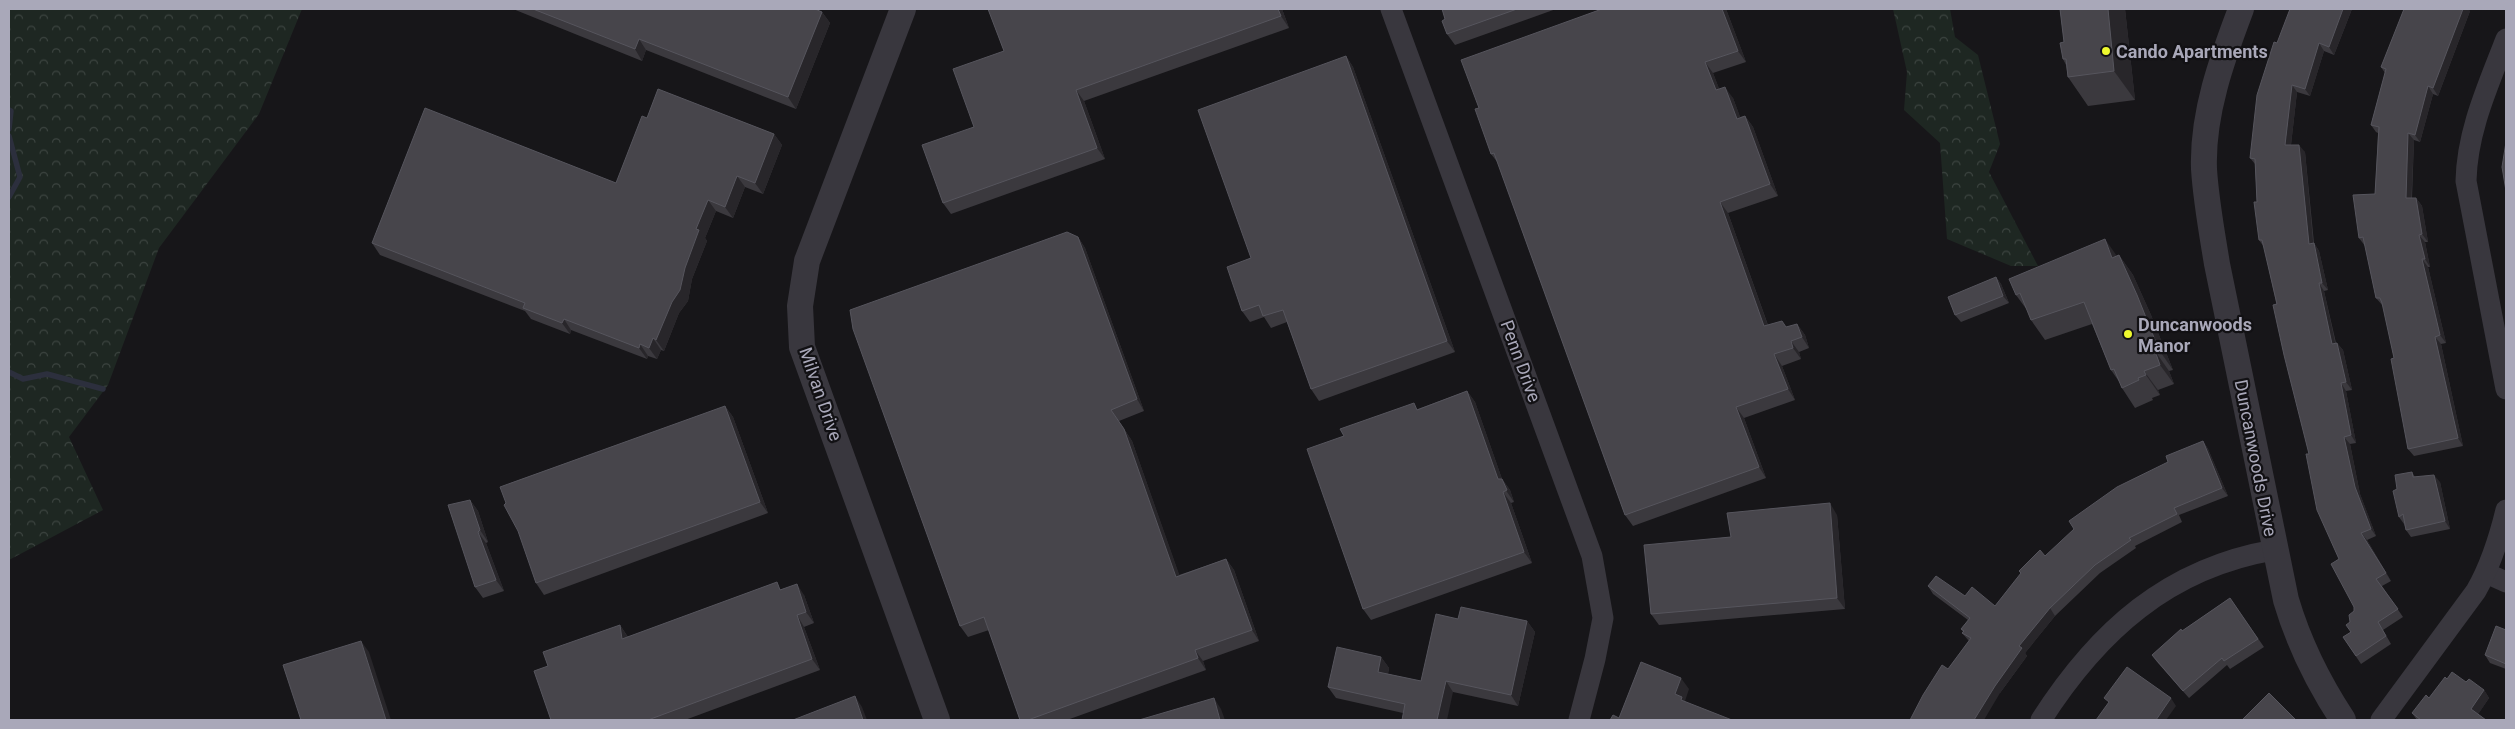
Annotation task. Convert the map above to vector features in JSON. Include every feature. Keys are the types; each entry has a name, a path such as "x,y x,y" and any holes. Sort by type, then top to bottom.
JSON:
{"street":[{"name":"Milvan Drive","path":"903,9 807,262 800,306 802,347 937,720"},
{"name":"Penn Drive","path":"1391,9 1592,556 1603,618 1595,659 1579,720"},
{"name":"Duncanwoods Drive","path":"2241,9 2223,57 2210,108 2204,168 2208,214 2274,550 2295,631 2314,672 2343,720"},
{"path":"2505,376 2466,182 2466,158 2470,137 2506,40"},
{"path":"2381,720 2452,624 2486,574 2498,543 2506,510"},
{"path":"2041,720 2080,667 2110,634 2156,595 2175,583 2213,566 2243,555 2274,550"},
{"path":"2486,574 2506,582"}],"green space":[{"path":"9,9 302,9 259,114 159,248 108,385 69,437 103,510 9,560"},
{"path":"1893,9 1950,9 1955,37 1978,55 2000,144 1989,172 2038,266 2011,266 1947,239 1940,143 1904,110 1907,72"}],"building":[{"path":"533,9 815,9 822,12 788,97 639,39 635,49"},
{"path":"988,9 1278,9 1281,16 1076,90 1097,148 943,203 922,145 974,127 953,69 1004,51"},
{"path":"1442,9 1517,9 1447,34 1442,21 1445,19"},
{"path":"1602,9 1722,9 1738,51 1705,62 1716,90 1725,87 1737,119 1745,116 1770,184 1720,202 1764,326 1782,321 1786,327 1797,324 1802,337 1791,341 1793,348 1774,354 1788,389 1736,407 1759,467 1625,515 1494,153 1491,154 1475,109 1479,108 1461,60"},
{"path":"2060,9 2108,9 2114,71 2068,77 2066,59 2063,59 2060,43 2064,42"},
{"path":"2290,9 2343,9 2329,47 2319,43 2305,89 2292,85 2285,145 2299,145 2309,244 2314,243 2322,283 2319,283 2332,344 2337,343 2346,382 2341,383 2351,435 2344,437 2355,487 2371,529 2361,533 2386,573 2376,579 2398,609 2378,622 2386,636 2356,656 2343,637 2351,632 2346,625 2350,622 2349,615 2354,611 2354,607 2331,564 2339,559 2317,510 2306,454 2309,454 2273,305 2277,304 2262,240 2259,240 2254,202 2257,202 2255,159 2250,158 2257,95 2274,42 2277,43"},
{"path":"2404,9 2463,9 2433,88 2428,86 2415,135 2408,133 2406,198 2416,198 2422,234 2419,235 2425,259 2422,259 2440,335 2435,337 2458,438 2408,449 2391,359 2394,358 2382,303 2380,298 2376,298 2363,237 2359,238 2353,195 2375,194 2379,127 2371,125 2386,69 2381,67"},
{"path":"1346,56 1447,341 1311,389 1283,310 1263,316 1259,305 1242,311 1227,267 1251,258 1198,110"},
{"path":"658,89 774,134 755,183 737,176 725,207 708,200 696,229 699,230 685,268 680,290 672,302 656,340 653,338 649,348 640,344 639,348 564,319 562,323 523,308 525,303 372,243 425,108 616,183 642,116 647,118"},
{"path":"2506,142 2506,191 2502,167"},
{"path":"1067,232 1078,237 1137,399 1111,410 1124,429 1176,577 1226,559 1252,630 1195,650 1198,658 1028,720 1020,720 984,617 960,626 853,329 850,310"},
{"name":"Duncanwoods Manor","path":"2105,239 2112,258 2119,255 2159,350 2155,351 2160,365 2144,371 2146,375 2122,388 2114,369 2111,370 2084,302 2031,320 2020,293 2016,295 2009,279"},
{"path":"1996,277 2003,296 1955,315 1948,297"},
{"path":"1467,391 1498,479 1502,479 1507,490 1503,492 1524,552 1363,609 1307,449 1344,436 1340,429 1414,403 1417,410"},
{"path":"725,406 760,502 536,583 518,531 504,505 506,503 500,487"},
{"path":"2203,441 2222,488 2174,508 2177,514 2129,538 2131,540 2095,565 2050,608 2019,646 2022,648 1974,720 1910,720 1942,665 1948,669 1971,638 1962,633 1964,631 1961,629 1970,618 1928,586 1936,576 1965,596 1972,587 1995,606 2021,573 2019,571 2040,550 2045,556 2074,529 2069,521 2117,487 2168,462 2166,456"},
{"path":"2412,472 2413,477 2434,475 2445,521 2406,530 2403,514 2399,517 2393,491 2397,489 2395,475"},
{"path":"470,500 480,530 478,532 496,580 475,587 448,505"},
{"path":"1830,503 1837,598 1651,614 1644,545 1731,537 1727,513"},
{"path":"777,582 780,590 797,584 806,612 797,615 812,659 648,720 551,720 534,671 548,666 543,652 620,625 622,639"},
{"path":"2230,598 2258,639 2224,661 2222,658 2183,691 2152,655 2181,629 2182,631"},
{"path":"1461,607 1527,621 1511,695 1446,681 1437,720 1402,720 1405,704 1328,687 1337,647 1381,657 1378,672 1421,681 1436,614 1458,619"},
{"path":"2496,626 2506,630 2506,664 2485,655"},
{"path":"361,641 386,720 301,720 283,665"},
{"path":"1641,662 1681,678 1675,694 1682,697 1681,700 1732,720 1610,720 1613,715 1619,718"},
{"path":"2127,667 2171,698 2156,720 2096,720 2109,702 2104,698"},
{"path":"2452,672 2466,682 2469,679 2484,690 2471,709 2486,720 2421,720 2412,713 2426,695 2429,698 2445,677 2447,679"},
{"path":"2269,693 2296,720 2242,720"},
{"path":"855,696 863,720 793,720"},
{"path":"1214,698 1220,720 1139,720"}],"waterway":[{"path":"9,110 11,111 9,129"},
{"path":"9,136 20,177 9,197"},
{"path":"9,372 23,379 47,374 103,389"}],"place":[{"name":"Cando Apartments","path":"2106,51"},
{"name":"Duncanwoods Manor","path":"2128,334"}]}
